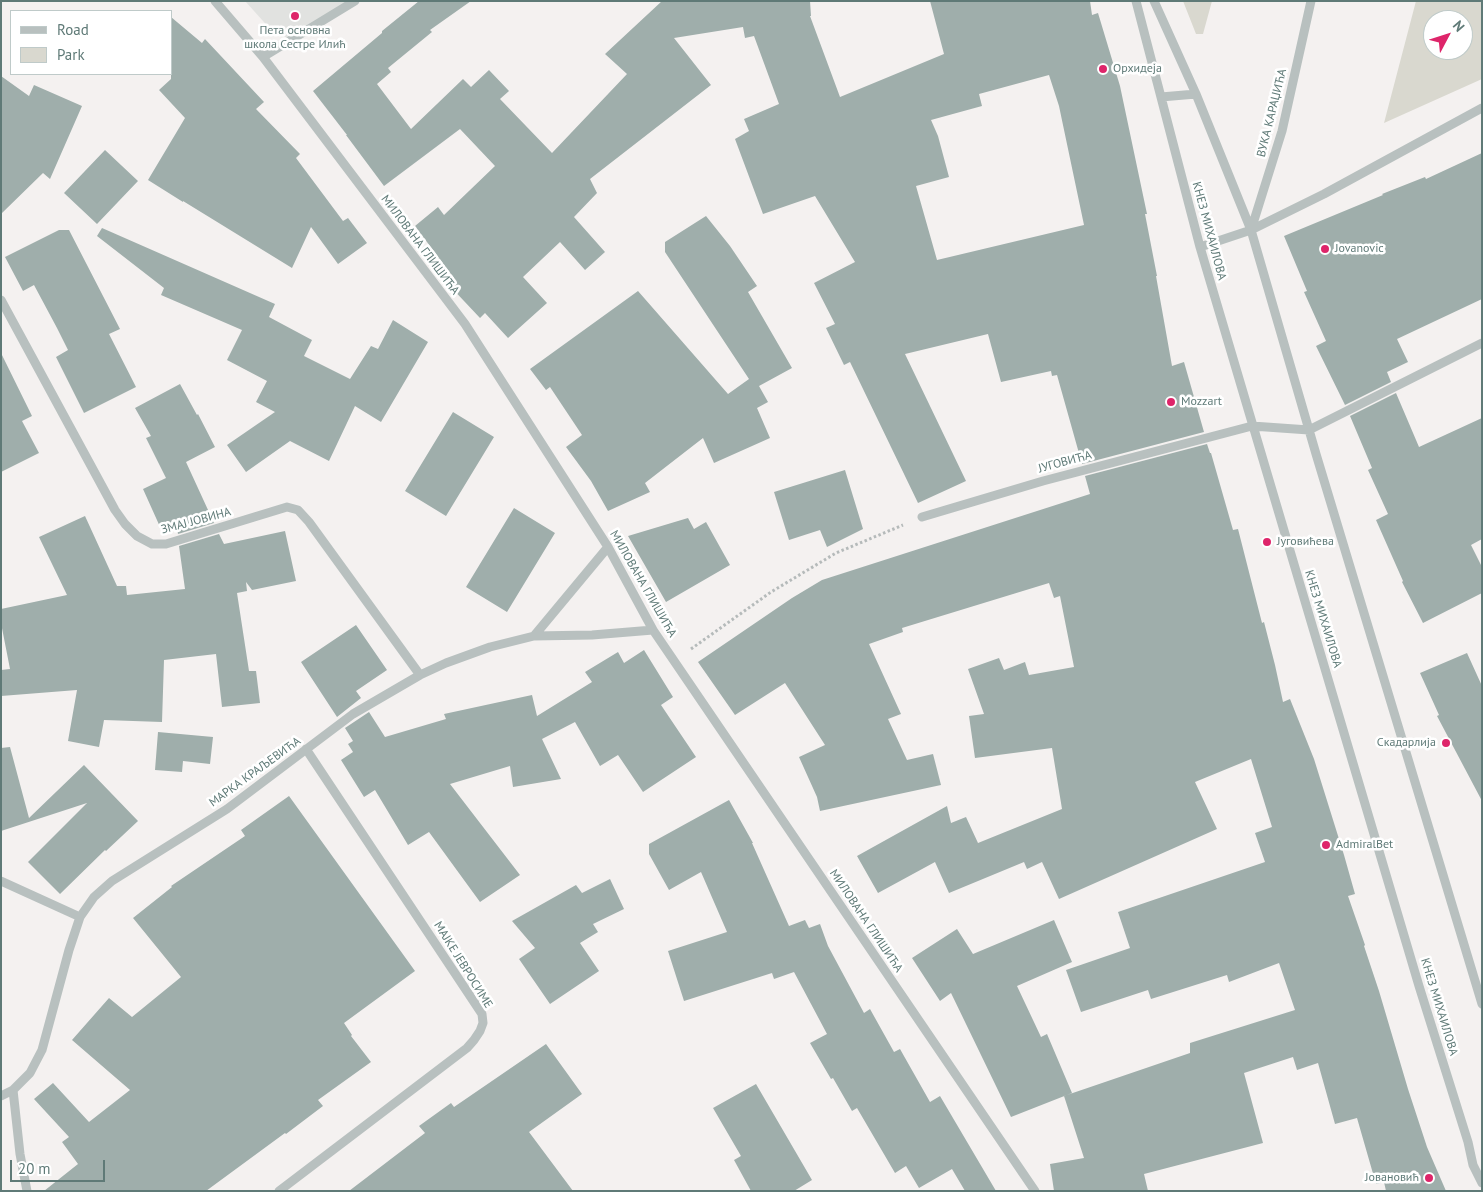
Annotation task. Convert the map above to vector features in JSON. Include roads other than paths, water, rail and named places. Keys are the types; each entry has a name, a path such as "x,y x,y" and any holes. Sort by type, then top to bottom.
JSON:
{"street":[{"name":"МИЛОВАНА ГЛИШИЋА","path":"215,1 263,57 465,324 608,547 653,630 1036,1191"},
{"path":"263,57 355,1"},
{"name":"КНЕЗ МИХАИЛОВА","path":"1136,1 1200,247 1252,426 1419,986 1474,1165 1482,1183"},
{"path":"1154,1 1196,94 1251,230 1309,430 1482,1004"},
{"name":"ВУКА КАРАЏИЋА","path":"1251,230 1282,131 1311,1"},
{"path":"1161,97 1196,94"},
{"path":"1200,247 1251,230 1324,194 1482,108"},
{"name":"ЗМАЈ ЈОВИНА","path":"1,300 115,510 124,524 137,536 152,544 166,544 287,508 298,510 309,522 420,675"},
{"path":"1309,430 1482,343"},
{"name":"ЈУГОВИЋА","path":"922,517 1052,478 1252,426 1309,430"},
{"path":"534,636 608,547"},
{"name":"МАРКА КРАЉЕВИЋА","path":"1,1096 13,1090 30,1073 42,1050 69,950 80,918 94,897 112,880 228,809 353,714 420,675 490,647 534,636 592,635 653,630"},
{"name":"МАЈКЕ ЈЕВРОСИМЕ","path":"279,1191 466,1048 474,1040 483,1023 482,1014 306,749"},
{"path":"1,881 80,918"},
{"path":"13,1090 20,1154 27,1191"}],"place":[{"name":"Пета основна школа Сестре Илић","path":"295,16"},
{"name":"Орхидеја","path":"1103,69"},
{"name":"Jovanovic","path":"1325,249"},
{"name":"Mozzart","path":"1171,402"},
{"name":"Југовићева","path":"1267,542"},
{"name":"Скадарлија","path":"1446,743"},
{"name":"AdmiralBet","path":"1326,845"},
{"name":"Јовановић","path":"1429,1178"}]}
